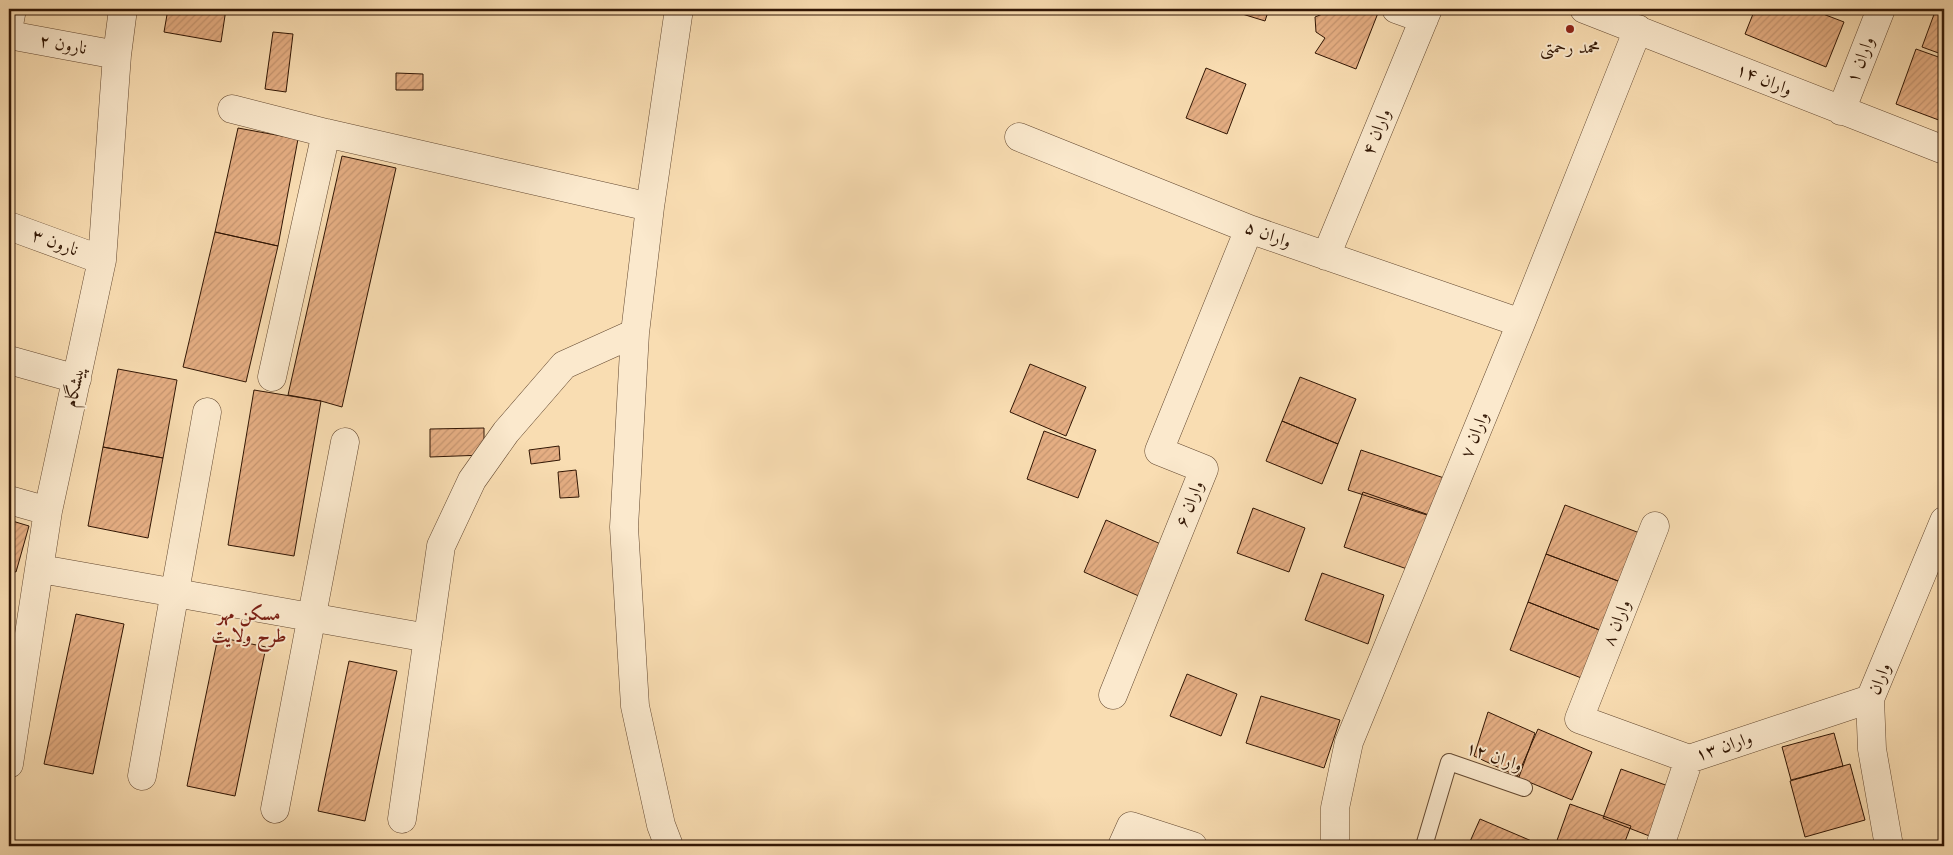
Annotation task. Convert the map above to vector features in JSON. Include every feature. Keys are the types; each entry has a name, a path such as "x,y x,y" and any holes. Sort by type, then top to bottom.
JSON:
{"street":[{"path":"9,25 12,9"},
{"name":"پیشگام","path":"9,764 18,631 41,569 48,510 102,260 117,54 123,9"},
{"path":"668,846 661,825 634,697 624,527 634,333 650,207 680,9"},
{"path":"1396,9 1426,14"},
{"name":"واران ۱۴","path":"1584,9 1944,150"},
{"name":"واران ۱","path":"1842,111 1881,9"},
{"name":"واران ۴","path":"1326,256 1426,14"},
{"name":"واران ۷","path":"1335,846 1335,808 1349,742 1521,323 1638,29"},
{"name":"نارون ۲","path":"9,35 117,54"},
{"path":"232,109 326,133 650,207"},
{"path":"272,377 326,133"},
{"name":"واران ۵","path":"1019,137 1249,229 1521,323"},
{"name":"نارون ۳","path":"9,226 102,260"},
{"name":"واران ۶","path":"1113,695 1204,469 1159,451 1249,229"},
{"path":"402,819 441,546 472,480 506,432 564,365 634,333"},
{"path":"9,360 77,379"},
{"path":"142,776 207,412"},
{"path":"275,809 310,617 345,442"},
{"path":"9,500 48,510"},
{"name":"واران","path":"1889,846 1872,749 1870,699 1944,521"},
{"name":"واران ۸","path":"1579,719 1655,526"},
{"path":"41,569 428,638"},
{"name":"واران ۱۳","path":"1579,719 1689,759 1870,699"},
{"path":"1660,846 1689,759"},
{"path":"1122,846 1131,826 1192,846"}],"lane":[{"name":"واران ۱۲","path":"1424,846 1448,762 1524,788"}],"building":[{"path":"168,9 226,9 221,42 164,32"},
{"path":"1226,9 1269,9 1265,21"},
{"path":"1328,9 1368,9 1378,13 1356,69 1315,53 1325,38 1316,32 1315,17 1327,12"},
{"path":"1755,9 1810,9 1844,22 1826,67 1745,34"},
{"path":"1936,9 1944,9 1944,55 1922,47"},
{"path":"273,32 293,34 286,92 265,89"},
{"path":"1916,49 1944,59 1944,122 1896,104"},
{"path":"1206,68 1246,84 1227,134 1186,118"},
{"path":"396,73 423,74 423,90 396,90"},
{"path":"238,128 298,139 278,246 215,232"},
{"path":"342,156 396,168 342,407 288,395"},
{"path":"215,232 278,246 246,382 183,367"},
{"path":"1030,364 1086,387 1066,436 1010,412"},
{"path":"118,369 177,380 163,458 103,447"},
{"path":"1300,377 1356,399 1338,444 1282,421"},
{"path":"254,390 321,401 294,556 228,545"},
{"path":"1282,421 1338,444 1322,484 1266,461"},
{"path":"484,428 484,455 430,457 430,429"},
{"path":"1044,431 1096,450 1078,498 1027,479"},
{"path":"559,446 560,460 531,464 529,450"},
{"path":"103,447 163,458 148,538 88,526"},
{"path":"1361,450 1447,479 1430,516 1348,490"},
{"path":"576,470 579,497 560,498 558,472"},
{"path":"1363,492 1429,515 1410,570 1344,547"},
{"path":"1565,505 1645,535 1626,584 1546,554"},
{"path":"1253,508 1305,528 1289,572 1237,553"},
{"path":"9,520 29,526 16,572 9,570"},
{"path":"1106,520 1163,545 1141,597 1084,572"},
{"path":"1546,554 1626,584 1607,633 1528,602"},
{"path":"1322,573 1384,595 1368,644 1305,620"},
{"path":"1528,602 1607,633 1589,681 1510,650"},
{"path":"76,614 124,624 93,774 44,764"},
{"path":"218,637 266,647 235,796 187,786"},
{"path":"349,661 397,671 365,821 318,811"},
{"path":"1187,674 1237,694 1221,736 1170,716"},
{"path":"1261,696 1340,720 1324,768 1246,743"},
{"path":"1488,712 1535,733 1519,777 1474,756"},
{"path":"1538,729 1592,752 1572,800 1517,777"},
{"path":"1834,733 1843,766 1791,780 1782,747"},
{"path":"1850,764 1865,820 1805,837 1790,781"},
{"path":"1621,769 1671,787 1652,837 1603,818"},
{"path":"1570,804 1631,826 1624,844 1630,846 1555,846"},
{"path":"1480,819 1534,842 1532,846 1468,846"}],"place":[{"name":"محمد رحمتی","path":"1570,29"}],"district":[{"name":"مسکن مهر طرح ولایت","path":"249,626"}]}
